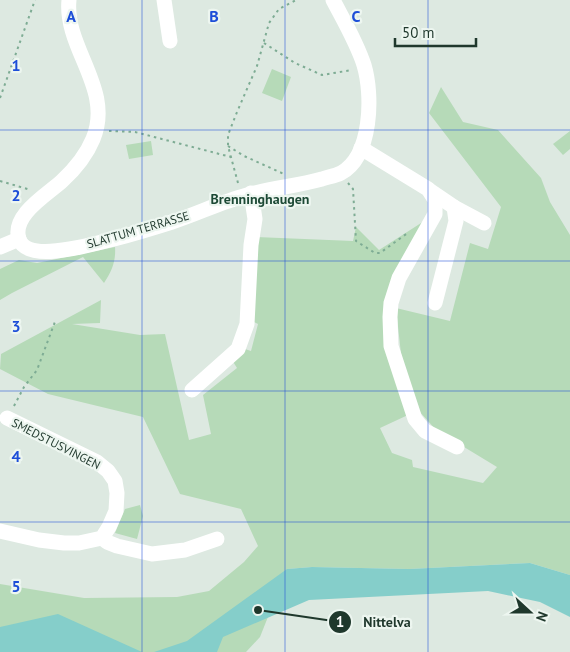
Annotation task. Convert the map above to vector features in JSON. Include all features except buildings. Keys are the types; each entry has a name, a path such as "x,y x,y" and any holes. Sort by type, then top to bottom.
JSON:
{"street":[{"path":"0,247 19,239 18,225 34,204 63,181 85,157 96,131 99,118 96,96 68,10 69,0"},
{"path":"164,0 170,41"},
{"path":"333,0 360,55 368,84 366,133 361,148 350,166 340,173"},
{"path":"361,148 454,207 484,223"},
{"name":"SLATTUM TERRASSE","path":"19,239 31,250 46,252 70,249 172,222 246,195 300,185 340,173"},
{"path":"428,190 435,200 435,214 400,278 392,303 390,317 391,346 415,419 425,431 457,448"},
{"path":"192,390 238,349 247,324 251,245 255,218 246,195"},
{"path":"435,303 456,221 454,207"},
{"name":"SMEDSTUSVINGEN","path":"8,418 97,462 108,471 115,481 117,493 116,511 109,528 102,538"},
{"path":"0,531 39,540 64,543 79,543 102,538 117,546 152,554 166,554 184,550 217,539"}],"path":[{"path":"0,98 35,0"},
{"path":"246,195 231,157 228,135 257,66 269,23 279,9 296,0"},
{"path":"264,43 295,63 322,75 365,68"},
{"path":"96,131 135,132 231,157"},
{"path":"228,146 244,156 293,178 300,185"},
{"path":"340,173 353,189 356,241 375,253 380,253 411,230"},
{"path":"0,181 47,194"},
{"path":"8,418 24,387 37,370 56,319"}],"green space":[{"path":"272,69 291,77 282,101 262,93"},
{"path":"441,87 463,122 498,130 541,178 550,202 570,235 570,575 530,563 409,569 312,567 287,569 260,637 246,652 0,652 0,584 84,598 177,597 209,591 244,562 258,546 241,509 180,494 143,417 48,394 0,369 1,354 101,300 100,323 72,324 140,335 165,334 189,440 211,434 203,395 237,368 232,360 242,348 251,351 258,324 250,320 256,237 353,241 356,227 379,250 432,216 387,301 408,415 380,428 392,453 412,460 413,467 483,483 497,467 436,430 419,411 401,354 396,308 450,321 470,243 488,249 501,207 429,113"},
{"path":"570,131 570,149 563,155 553,144"},
{"path":"151,141 153,155 129,159 126,145"},
{"path":"115,247 113,266 104,283 83,257 0,300 0,269 19,260 37,263"},
{"path":"140,505 143,516 137,539 115,533 125,509"}],"water":[{"path":"530,563 570,575 570,617 540,602 488,591 309,600 223,637 217,652 154,652 187,641 287,569 312,567 409,569"},
{"path":"58,614 142,652 0,652 0,627"}],"place":[{"name":"Nittelva","path":"258,610"}],"district":[{"name":"Brenninghaugen","path":"260,199"}]}
